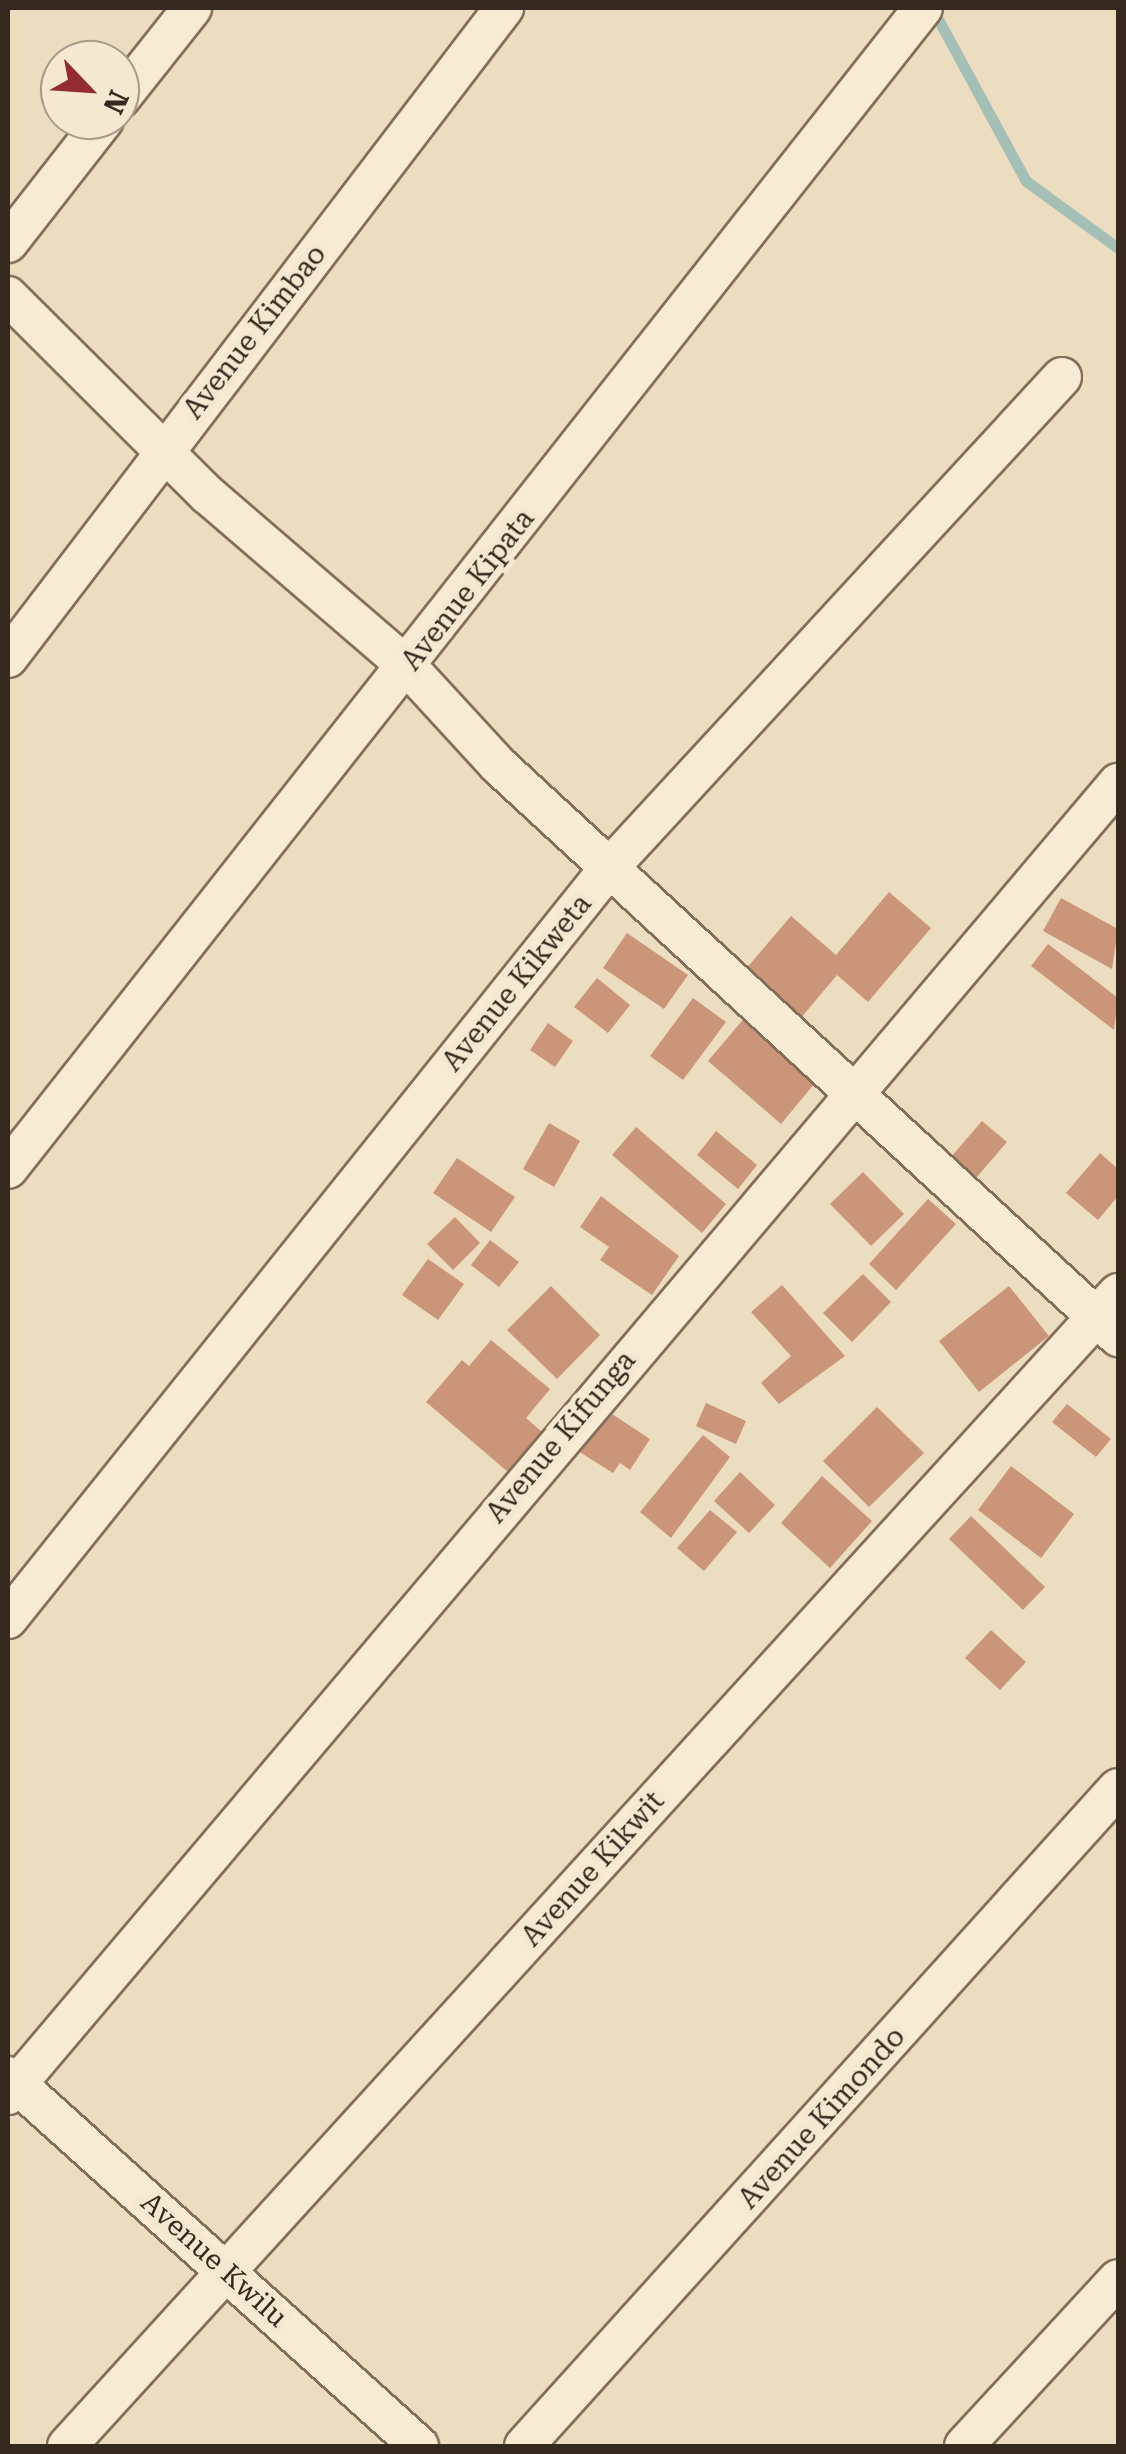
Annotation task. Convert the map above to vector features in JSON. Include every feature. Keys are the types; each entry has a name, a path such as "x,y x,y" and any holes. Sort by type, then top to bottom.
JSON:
{"street":[{"path":"140,74 192,8"},
{"name":"Avenue Kimbao","path":"8,658 504,8"},
{"name":"Avenue Kipata","path":"8,1169 899,44 923,8"},
{"path":"8,243 88,140"},
{"path":"8,296 208,496 408,666 498,765 609,868 852,1092 1111,1315"},
{"name":"Avenue Kikweta","path":"8,1620 609,868 1062,377"},
{"name":"Avenue Kifunga","path":"10,2085 1118,782"},
{"name":"Avenue Kikwit","path":"67,2446 1111,1315"},
{"name":"Avenue Kimondo","path":"524,2446 1118,1788"},
{"name":"Avenue Kwilu","path":"10,2085 228,2271 419,2446"},
{"path":"964,2446 1118,2278"}],"building":[{"path":"889,892 931,928 868,1002 837,975 795,1025 739,977 791,916 836,955"},
{"path":"1061,898 1118,929 1112,969 1043,931"},
{"path":"627,933 688,975 664,1009 603,968"},
{"path":"1048,944 1118,998 1114,1030 1031,966"},
{"path":"597,978 630,1005 608,1033 574,1007"},
{"path":"693,998 726,1022 683,1080 650,1056"},
{"path":"752,1009 825,1071 781,1124 708,1061"},
{"path":"548,1023 573,1041 555,1067 530,1050"},
{"path":"982,1121 1007,1142 970,1185 945,1164"},
{"path":"549,1123 580,1141 554,1187 523,1169"},
{"path":"636,1127 726,1204 702,1233 612,1155"},
{"path":"716,1131 757,1165 738,1189 697,1155"},
{"path":"1100,1153 1118,1169 1118,1196 1098,1220 1066,1193"},
{"path":"457,1158 515,1197 491,1232 433,1193"},
{"path":"863,1172 904,1214 871,1246 830,1204"},
{"path":"601,1196 679,1256 652,1295 600,1260 609,1247 580,1227"},
{"path":"928,1199 956,1224 896,1290 869,1264"},
{"path":"455,1217 480,1243 453,1270 427,1244"},
{"path":"490,1240 519,1262 499,1287 471,1265"},
{"path":"428,1259 464,1284 438,1320 402,1295"},
{"path":"863,1274 891,1302 852,1342 823,1313"},
{"path":"782,1285 845,1356 779,1404 761,1383 791,1356 751,1312"},
{"path":"551,1286 600,1335 557,1379 507,1330"},
{"path":"1009,1286 1049,1336 979,1392 939,1341"},
{"path":"491,1340 550,1389 526,1418 542,1432 508,1472 426,1402 462,1360 469,1366"},
{"path":"706,1403 746,1421 736,1444 696,1426"},
{"path":"1067,1404 1111,1439 1096,1457 1052,1422"},
{"path":"877,1407 924,1453 869,1507 823,1461"},
{"path":"606,1410 650,1439 630,1470 620,1463 613,1473 578,1451"},
{"path":"703,1435 730,1457 671,1538 640,1512"},
{"path":"1011,1466 1074,1514 1041,1558 978,1510"},
{"path":"740,1472 775,1505 749,1533 714,1501"},
{"path":"822,1476 872,1521 830,1568 781,1523"},
{"path":"710,1510 737,1532 704,1571 677,1548"},
{"path":"971,1516 1045,1587 1023,1610 949,1539"},
{"path":"991,1630 1026,1662 1000,1690 965,1658"}],"waterway":[{"path":"932,8 1026,181 1118,248"}]}
